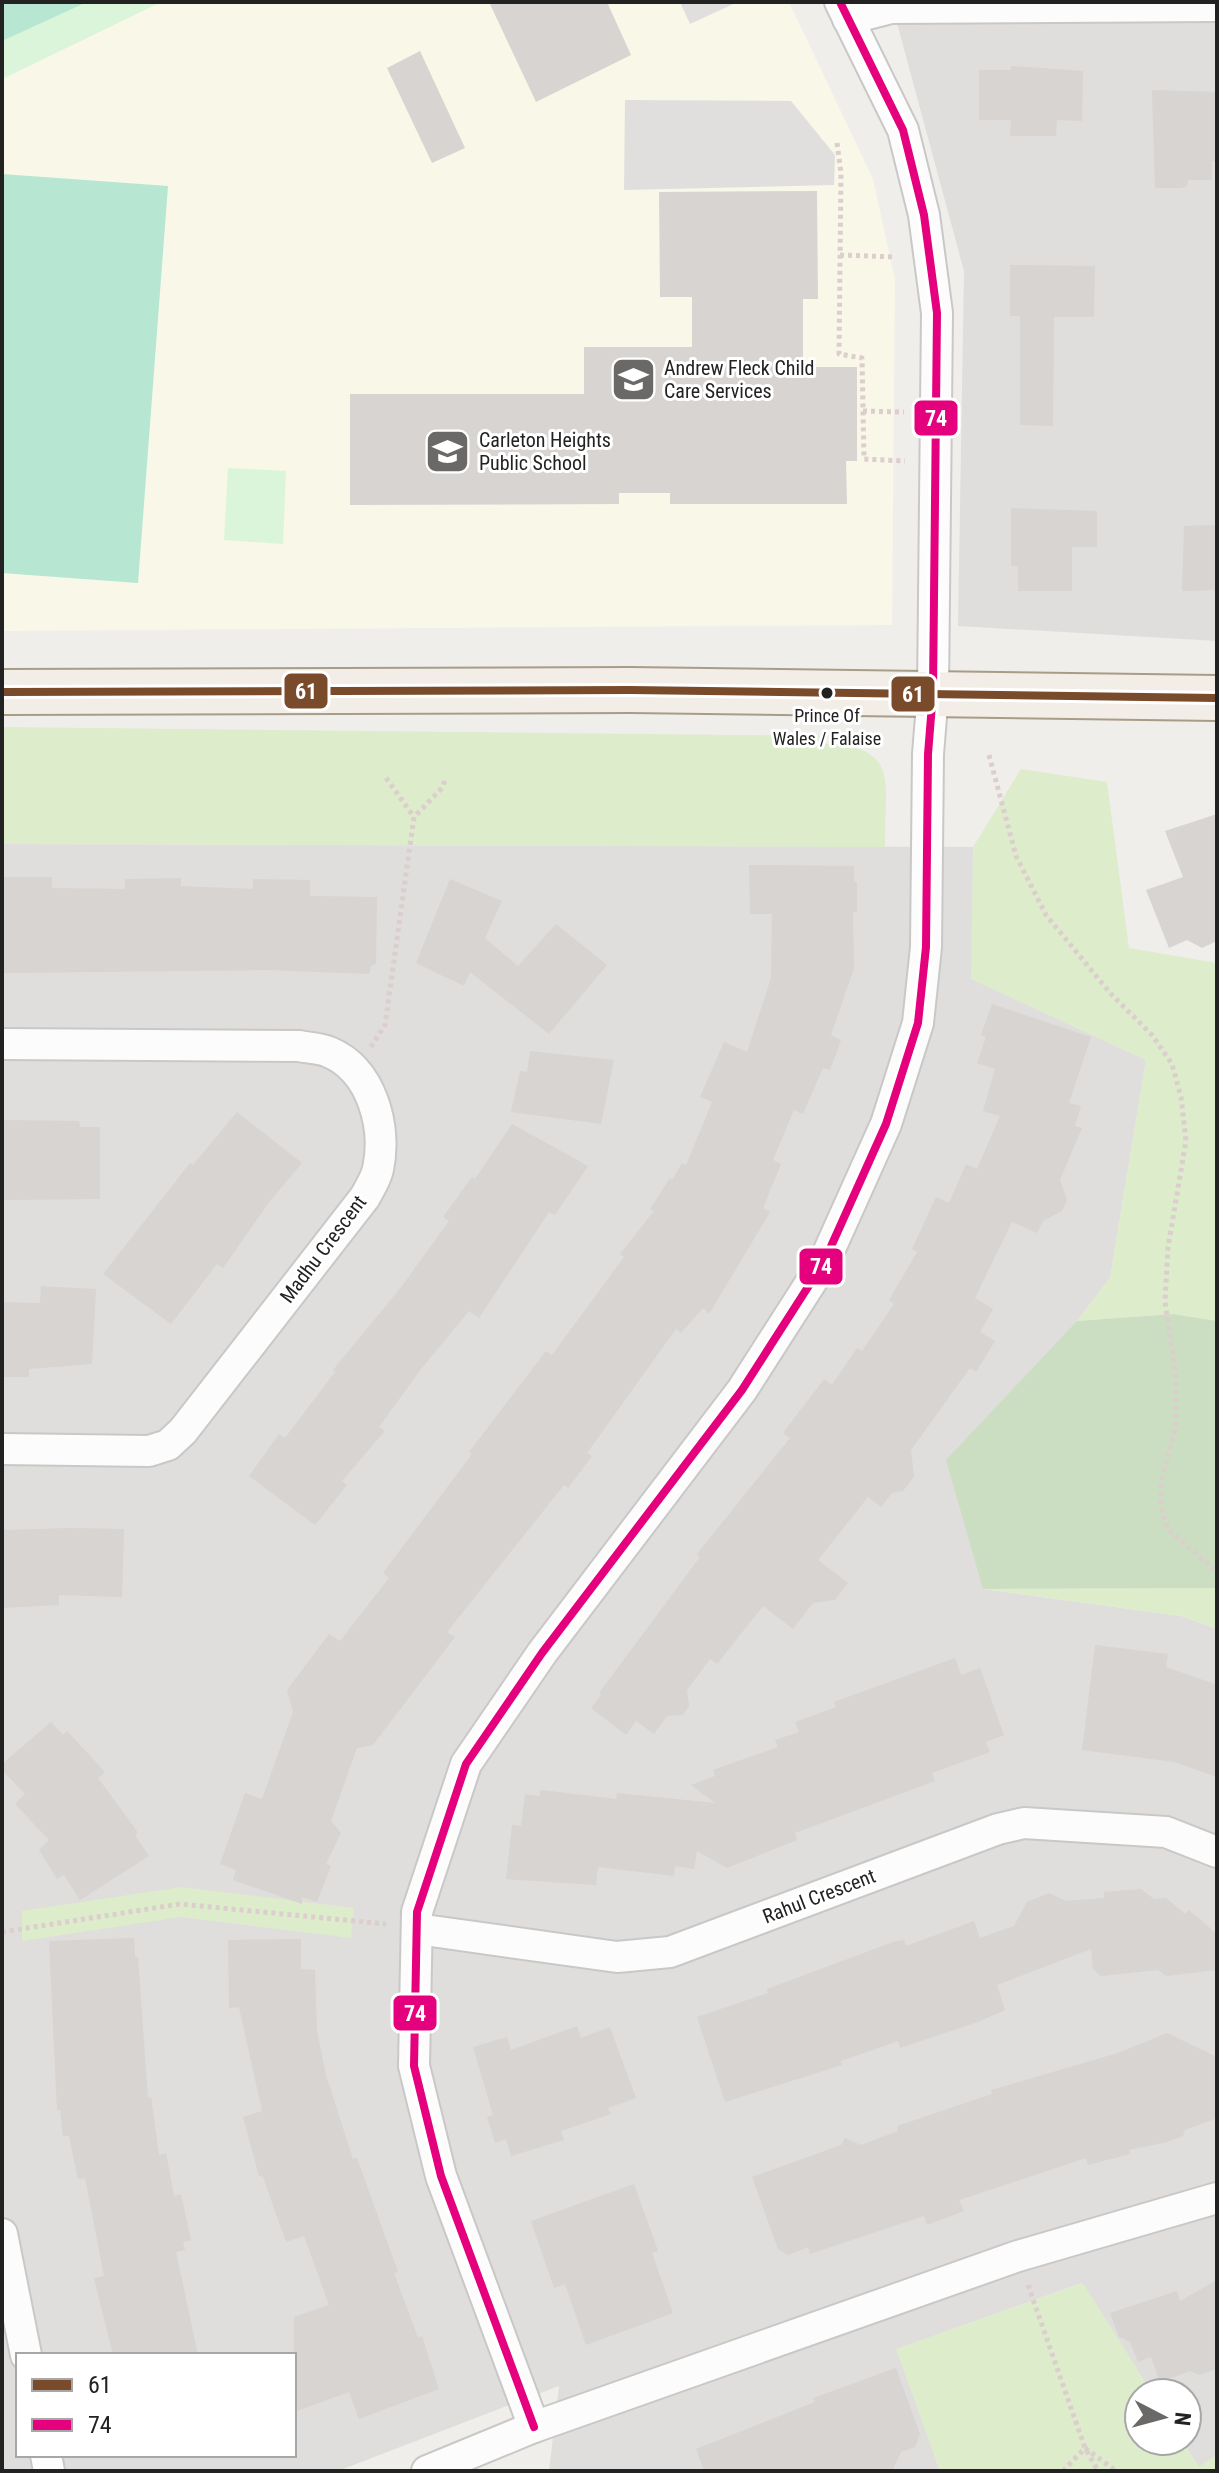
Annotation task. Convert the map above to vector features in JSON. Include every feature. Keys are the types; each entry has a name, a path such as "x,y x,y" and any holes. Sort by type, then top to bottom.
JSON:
{"main road":[{"path":"2,692 933,692 1217,698"}],"street":[{"path":"534,2427 441,2176 414,2066 417,1912 466,1764 542,1653 742,1390 824,1262 886,1124 918,1023 926,947 928,754 933,692 937,313 924,215 903,130 844,10 1217,6"},
{"name":"Madhu Crescent","path":"2,1044 299,1046 329,1052 356,1072 376,1106 379,1138 378,1170 365,1197 183,1431 168,1445 149,1451 2,1449"},
{"name":"Rahul Crescent","path":"417,1929 617,1957 650,1955 670,1952 998,1829 1024,1823 1166,1832 1217,1852"},
{"path":"427,2471 534,2427 1018,2256 1217,2198"},
{"path":"2,2234 26,2353"}],"path":[{"path":"837,143 841,173 839,354 862,358 864,459 905,461"},
{"path":"840,255 896,257"},
{"path":"863,411 904,412"},
{"path":"989,755 1016,856 1046,915 1111,994 1152,1035 1172,1064 1181,1097 1186,1141 1168,1247 1165,1302 1176,1377 1176,1425 1161,1481 1161,1507 1168,1529 1217,1572"},
{"path":"386,778 414,817"},
{"path":"356,1072 385,1025 414,817 442,788 446,778"},
{"path":"2,1932 180,1904 370,1921 417,1929"},
{"path":"1018,2256 1085,2448 1098,2471"},
{"path":"1063,2471 1085,2448"},
{"path":"1085,2448 1116,2471"}],"shaded area":[{"name":"Carleton Heights Public School","path":"161,2 789,2 873,179 895,279 892,625 2,631 2,79"},
{"path":"680,2 738,2 690,24"},
{"path":"1217,2 1217,641 958,626 964,271 894,12"},
{"path":"625,100 791,101 835,155 834,185 624,190"},
{"path":"2,844 973,847 972,979 1146,1060 1110,1278 1077,1321 983,1589 1181,1616 1217,1629 1217,2455 1199,2467 1192,2457 1203,2457 1203,2377 1142,2377 1082,2283 897,2349 940,2471 549,2471 559,2386 338,2471 2,2471"}],"green space":[{"path":"2,2 161,2 2,79"},
{"path":"2,2 87,2 2,41"},
{"path":"2,174 168,186 138,583 2,573"},
{"path":"228,468 286,471 283,544 224,540"},
{"path":"2,727 821,736 821,743 847,746 877,760 886,786 885,847 2,844"},
{"path":"1021,769 1107,782 1129,948 1217,963 1217,1321 1173,1314 1077,1321 1110,1278 1146,1060 971,979 973,847"},
{"path":"1173,1314 1217,1321 1217,1588 983,1589 946,1460 1077,1321"},
{"path":"1217,1588 1217,1629 1181,1616 983,1589"},
{"path":"181,1887 354,1908 351,1938 181,1917 22,1941 22,1911"},
{"path":"1083,2283 1142,2377 1123,2377 1123,2457 1192,2457 1199,2467 1217,2455 1217,2471 940,2471 896,2349"}],"building":[{"path":"489,2 607,2 631,55 536,102"},
{"path":"420,51 465,148 432,163 387,68"},
{"path":"1011,66 1083,71 1082,121 1057,120 1056,136 1010,136 1011,120 979,120 979,70 1011,70"},
{"path":"1152,90 1217,92 1217,161 1212,161 1212,180 1188,180 1187,186 1181,188 1155,188"},
{"path":"817,191 818,299 803,299 803,367 857,367 857,461 846,461 847,504 670,504 670,493 619,493 619,504 350,505 350,394 584,394 584,347 692,347 692,297 660,297 659,192"},
{"path":"1010,265 1095,266 1094,317 1054,317 1053,426 1020,425 1020,316 1010,316"},
{"path":"1011,508 1097,511 1097,547 1072,547 1072,591 1018,591 1018,566 1011,566"},
{"path":"1217,525 1217,590 1182,591 1184,526"},
{"path":"1217,814 1217,941 1202,948 1187,940 1169,948 1146,890 1183,877 1165,831"},
{"path":"749,865 854,866 854,882 857,882 857,912 853,912 854,968 831,1035 841,1040 830,1070 823,1068 803,1114 794,1110 773,1160 781,1164 763,1208 770,1212 709,1314 703,1308 681,1333 676,1329 587,1453 592,1456 568,1488 564,1485 447,1632 455,1637 373,1745 357,1748 331,1821 341,1833 326,1864 331,1866 317,1902 302,1897 302,1904 233,1880 236,1870 220,1864 245,1793 262,1799 293,1712 287,1690 329,1634 340,1641 389,1578 383,1573 472,1454 469,1452 546,1351 552,1355 624,1257 620,1254 654,1211 650,1209 670,1178 672,1180 682,1163 686,1165 712,1102 700,1097 724,1042 747,1052 771,978 772,914 750,914"},
{"path":"2,877 52,877 52,888 125,889 125,879 181,878 181,886 253,889 253,879 310,880 310,896 377,897 376,964 371,966 369,974 268,970 2,973"},
{"path":"450,879 502,901 485,938 518,966 556,924 607,965 549,1034 470,972 464,986 416,963"},
{"path":"992,1004 1091,1037 1069,1103 1081,1106 1075,1126 1082,1128 1060,1180 1067,1200 1062,1211 1043,1221 1037,1233 1012,1222 975,1298 993,1309 980,1332 995,1341 976,1372 970,1368 911,1450 914,1477 903,1491 892,1493 881,1507 868,1497 818,1560 848,1583 835,1600 813,1603 793,1629 763,1606 717,1664 710,1659 687,1690 689,1706 683,1715 667,1716 654,1734 636,1721 626,1735 591,1708 601,1695 599,1693 700,1557 697,1554 790,1438 783,1433 824,1379 832,1385 857,1348 862,1351 894,1304 889,1300 917,1252 912,1249 936,1197 949,1203 966,1164 977,1169 1000,1116 983,1111 995,1069 977,1063 986,1037 981,1035"},
{"path":"530,1051 614,1060 601,1124 511,1112 520,1071 527,1072"},
{"path":"237,1112 302,1163 270,1201 223,1268 217,1264 171,1324 103,1274 190,1163 193,1165"},
{"path":"2,1120 79,1121 80,1127 100,1127 100,1199 2,1200"},
{"path":"512,1124 588,1166 555,1215 549,1212 479,1318 469,1311 421,1369 379,1427 385,1431 342,1481 347,1485 315,1525 249,1476 279,1434 285,1438 335,1372 333,1370 402,1286 449,1221 443,1217 472,1177 475,1179"},
{"path":"41,1286 96,1289 92,1364 29,1369 29,1377 2,1377 2,1302 40,1303"},
{"path":"124,1529 122,1597 59,1595 59,1605 3,1608 4,1530"},
{"path":"1095,1645 1168,1654 1166,1667 1217,1685 1217,1777 1174,1762 1082,1750"},
{"path":"955,1658 961,1675 980,1668 1004,1735 986,1742 990,1752 932,1773 935,1781 795,1833 797,1840 727,1868 697,1851 694,1869 675,1866 674,1876 598,1867 596,1885 506,1879 512,1825 521,1826 525,1794 539,1796 541,1790 616,1799 617,1793 715,1803 691,1785 715,1776 713,1770 778,1747 775,1740 799,1732 795,1722 836,1707 834,1702"},
{"path":"51,1722 63,1735 67,1731 105,1772 98,1778 137,1831 136,1837 149,1856 80,1900 64,1875 57,1879 39,1850 49,1840 15,1804 25,1794 2,1770 2,1764"},
{"path":"1141,1889 1154,1899 1166,1898 1185,1914 1189,1910 1217,1934 1217,1970 1166,1976 1158,1970 1101,1976 1093,1969 1091,1949 997,1985 1005,2010 978,2022 900,2048 898,2041 841,2061 842,2065 725,2102 697,2017 768,1993 767,1989 896,1941 904,1940 906,1946 974,1921 980,1938 1014,1926 1027,1902 1049,1893 1066,1901 1104,1898 1104,1892"},
{"path":"134,1938 148,2098 151,2097 159,2155 166,2153 174,2196 181,2194 191,2240 183,2242 185,2250 176,2252 198,2353 113,2353 94,2278 104,2276 85,2178 78,2179 69,2136 63,2136 60,2110 57,2110 49,1941"},
{"path":"301,1939 301,1969 315,1970 317,2031 326,2075 353,2159 357,2158 398,2272 394,2273 418,2338 422,2336 439,2389 359,2419 349,2392 296,2411 294,2317 329,2305 304,2236 286,2242 263,2177 259,2176 243,2117 262,2111 239,2007 229,2008 228,1940"},
{"path":"577,2026 581,2038 610,2027 636,2098 608,2108 611,2114 561,2131 564,2140 511,2156 506,2139 495,2143 487,2117 493,2115 473,2047 507,2037 511,2050"},
{"path":"1167,2033 1217,2057 1217,2118 1185,2130 1183,2136 1167,2142 1129,2150 1130,2154 1088,2165 1086,2158 959,2200 964,2211 927,2225 924,2216 810,2254 808,2247 788,2255 778,2249 752,2177 841,2145 845,2138 861,2145 898,2131 897,2126 992,2094 991,2090 1118,2053"},
{"path":"634,2184 658,2251 652,2253 673,2313 586,2345 565,2284 554,2288 531,2221"},
{"path":"1217,2280 1217,2369 1199,2375 1190,2371 1174,2377 1158,2377 1151,2357 1138,2362 1130,2342 1119,2337 1110,2313 1177,2291 1180,2301"},
{"path":"896,2368 920,2434 915,2447 901,2452 892,2471 704,2471 696,2449 815,2402 813,2398"}],"transit line":[{"name":"74","path":"534,2427 441,2176 414,2066 417,1912 466,1764 542,1653 742,1390 824,1262 886,1124 918,1023 926,947 928,754 933,692 937,313 924,215 903,130 840,2"},
{"name":"61","path":"2,692 630,690 1217,698"}],"place":[{"name":"Andrew Fleck Child Care Services","path":"633,379"},
{"name":"Carleton Heights Public School","path":"448,452"},
{"name":"Prince Of Wales / Falaise","path":"827,693"}]}
